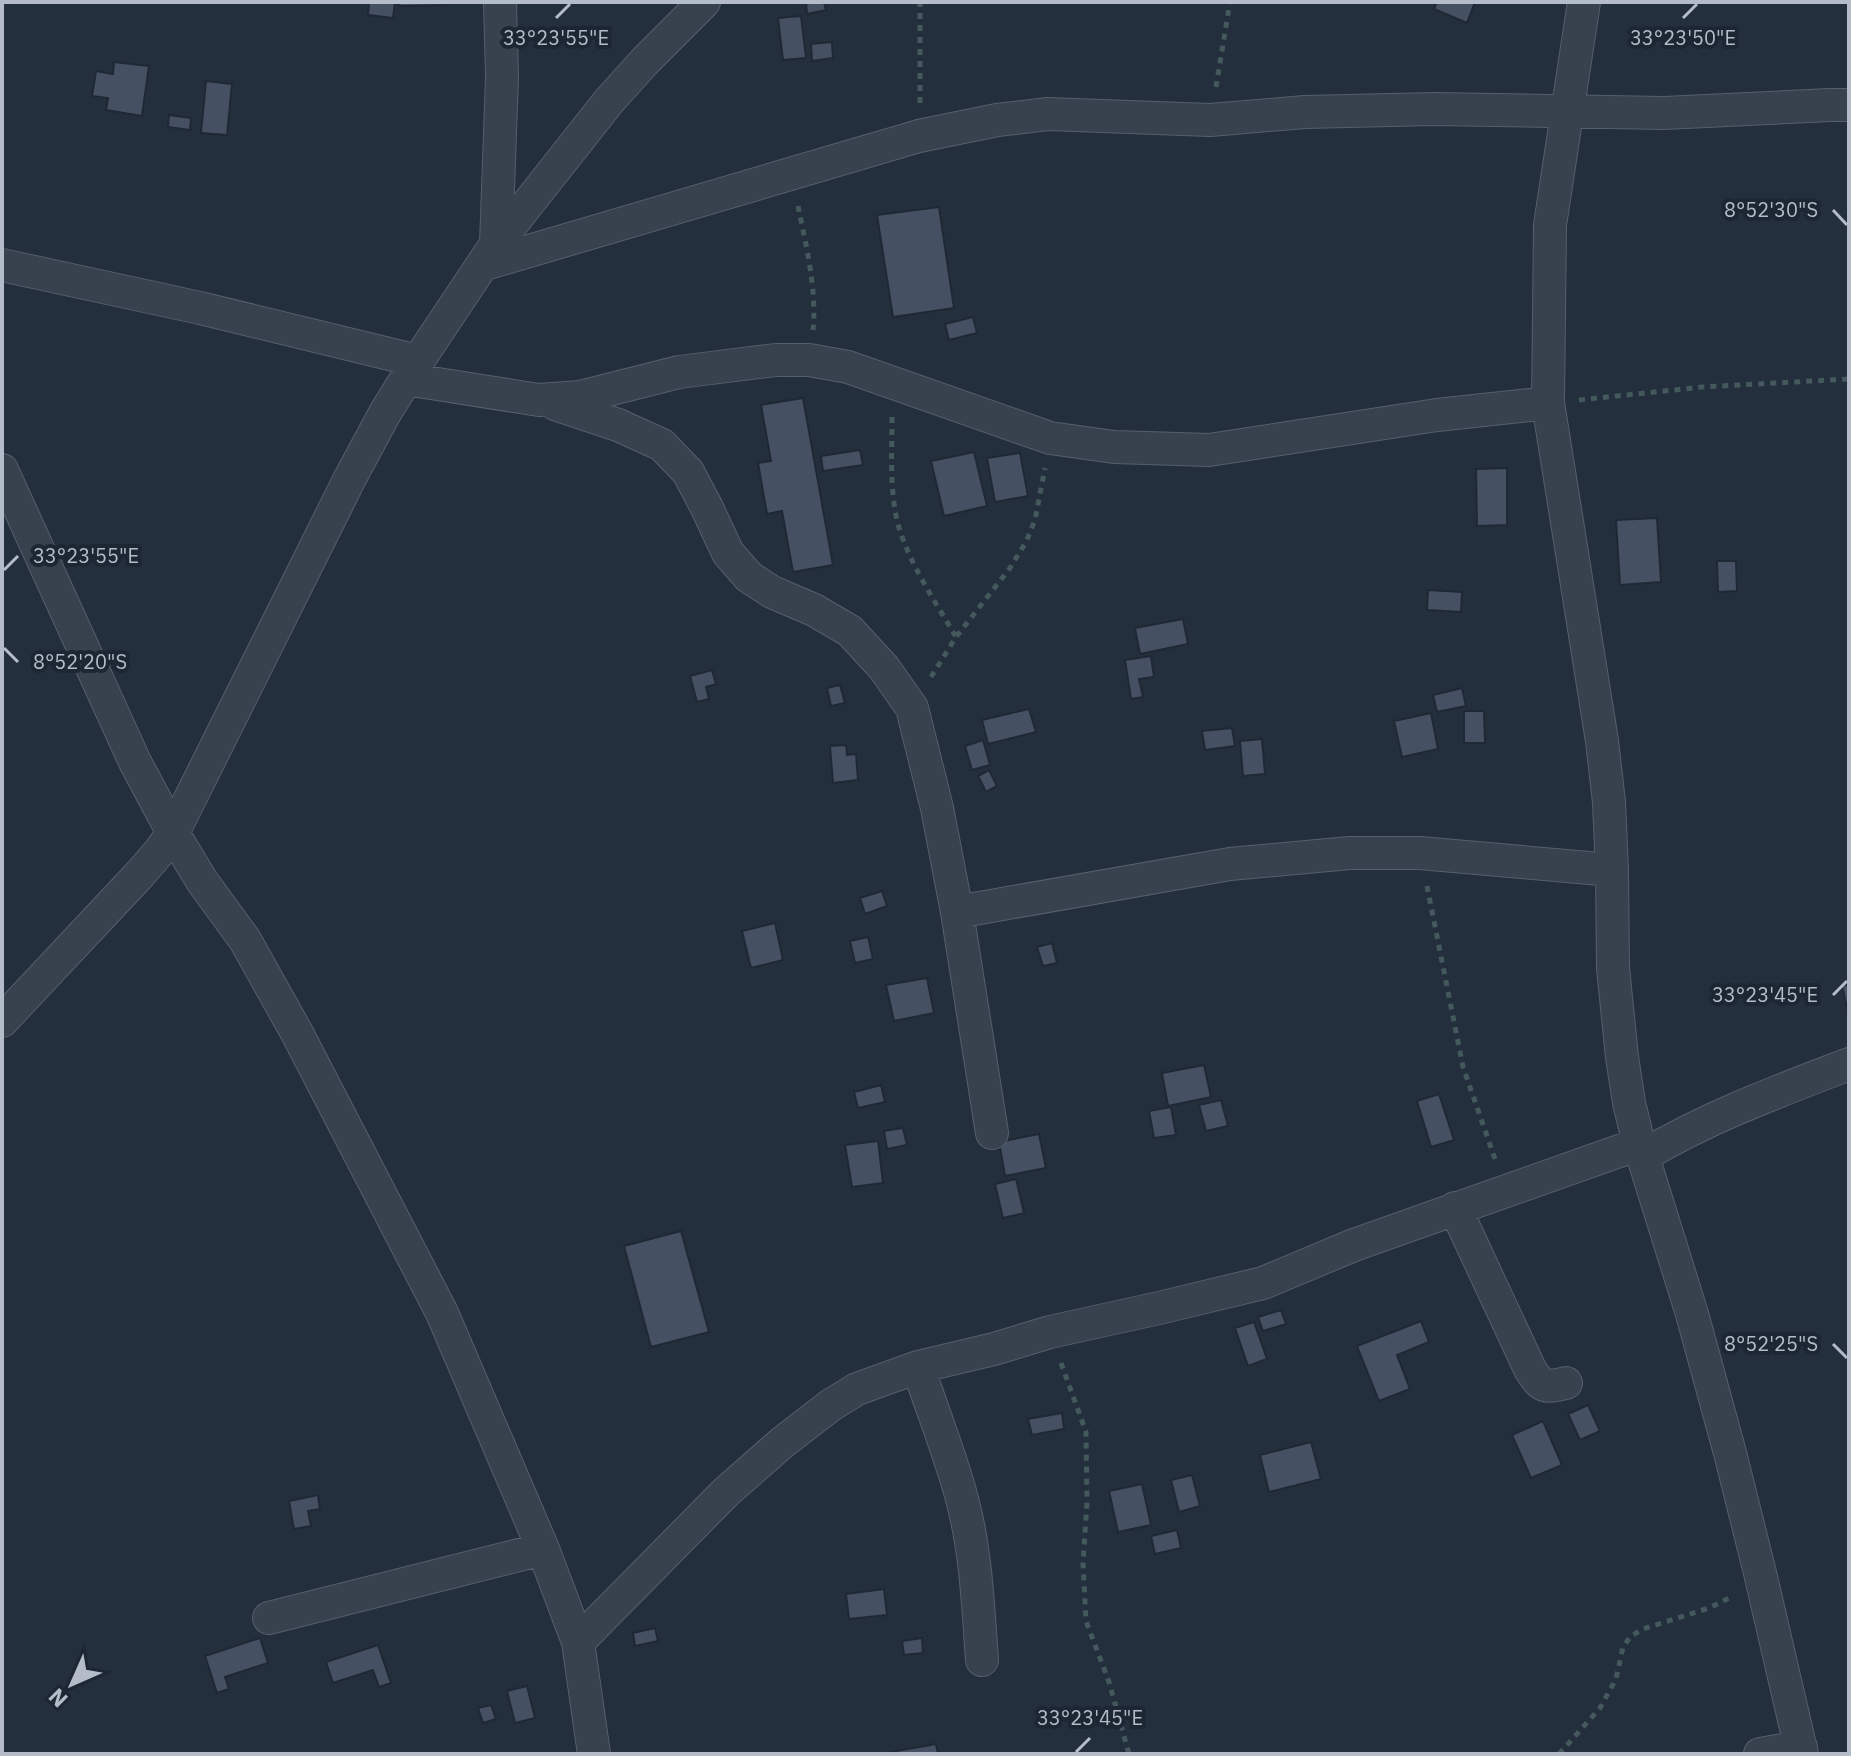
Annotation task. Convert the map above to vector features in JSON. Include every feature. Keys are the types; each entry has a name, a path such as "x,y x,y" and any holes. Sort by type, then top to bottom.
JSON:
{"street":[{"path":"490,254 502,77 500,2"},
{"path":"2,1021 140,874 173,833 343,492 412,370 490,254 609,101 704,2"},
{"path":"1584,2 1550,225 1548,403 1602,741 1609,802 1613,968 1629,1103 1692,1314 1760,1573 1801,1751 1760,1754"},
{"path":"490,254 919,136 997,120 1048,114 1210,120 1372,110 1664,113 1849,105"},
{"path":"2,265 200,308 412,370 539,400 606,420 662,445 688,472 728,553 749,577 850,631 884,668 912,708 937,808 957,912 992,1133"},
{"path":"539,400 580,397 679,372 776,360 809,360 848,367 1050,438 1114,447 1209,450 1437,415 1548,403"},
{"path":"2,470 135,762 173,833 202,881 245,940 298,1035 442,1313 543,1549 578,1642 594,1754"},
{"path":"957,912 1230,864 1350,853 1420,853 1612,870"},
{"path":"578,1642 726,1492 783,1442 857,1389 918,1367 1050,1332 1263,1283 1455,1208 1671,1139 1705,1122 1849,1064"},
{"path":"1455,1208 1530,1369 1548,1388 1566,1383"},
{"path":"918,1367 961,1497 978,1594 982,1660"},
{"path":"269,1618 543,1549"}],"path":[{"path":"919,136 920,2"},
{"path":"1210,120 1230,2"},
{"path":"791,173 812,291 813,325 809,360"},
{"path":"1548,403 1702,387 1849,379"},
{"path":"892,383 895,513 903,540 956,637"},
{"path":"912,708 956,637 1026,542 1035,520 1050,438"},
{"path":"1420,853 1463,1067 1506,1190"},
{"path":"1050,1332 1086,1432 1087,1502 1083,1564 1086,1621 1109,1682 1129,1754"},
{"path":"1559,1754 1609,1693 1616,1679 1623,1647 1631,1636 1643,1629 1724,1602 1760,1573"}],"building":[{"path":"369,2 395,2 393,18 368,15"},
{"path":"399,2 445,2 445,5 399,6"},
{"path":"806,2 824,2 826,10 807,14"},
{"path":"1437,2 1475,2 1467,23 1434,9"},
{"path":"801,16 806,58 783,60 778,18"},
{"path":"832,42 833,58 812,61 811,44"},
{"path":"114,62 149,66 142,116 106,110 108,98 92,96 96,71 113,74"},
{"path":"206,81 232,84 227,135 201,133"},
{"path":"169,115 191,118 190,130 168,127"},
{"path":"939,207 954,308 893,317 877,215"},
{"path":"973,317 977,333 949,340 945,324"},
{"path":"803,398 833,565 793,572 782,511 767,514 758,463 771,461 761,405"},
{"path":"860,450 863,465 823,471 821,456"},
{"path":"974,452 987,506 944,516 931,461"},
{"path":"1020,453 1028,496 995,502 987,458"},
{"path":"1507,468 1507,525 1477,526 1476,469"},
{"path":"1657,518 1661,582 1620,585 1616,520"},
{"path":"1717,561 1736,561 1737,591 1718,592"},
{"path":"1428,590 1462,592 1461,612 1427,610"},
{"path":"1183,619 1188,644 1140,654 1135,628"},
{"path":"1151,656 1154,677 1139,679 1143,697 1131,699 1125,660"},
{"path":"712,670 716,684 706,687 709,699 697,702 690,676"},
{"path":"840,685 845,703 831,706 827,688"},
{"path":"1462,688 1466,706 1437,712 1433,695"},
{"path":"1029,709 1036,732 988,744 982,720"},
{"path":"1464,711 1484,711 1485,743 1464,743"},
{"path":"1431,713 1438,749 1402,757 1394,721"},
{"path":"1232,728 1235,746 1205,750 1202,731"},
{"path":"1262,739 1265,774 1243,776 1240,741"},
{"path":"983,740 990,765 972,770 965,746"},
{"path":"846,745 847,755 856,754 858,780 833,783 830,746"},
{"path":"989,770 997,786 986,792 978,776"},
{"path":"882,891 887,906 865,914 860,898"},
{"path":"775,923 783,960 751,968 742,931"},
{"path":"868,937 873,959 855,963 850,941"},
{"path":"1052,943 1057,963 1043,966 1037,947"},
{"path":"927,978 934,1013 894,1021 886,985"},
{"path":"1849,984 1849,1007 1847,1008 1842,986"},
{"path":"1204,1065 1211,1097 1168,1106 1162,1073"},
{"path":"881,1085 885,1102 858,1108 854,1092"},
{"path":"1439,1094 1454,1140 1431,1147 1417,1101"},
{"path":"1221,1100 1228,1126 1206,1131 1199,1105"},
{"path":"1171,1107 1176,1135 1154,1138 1149,1111"},
{"path":"903,1128 907,1145 887,1149 884,1131"},
{"path":"1039,1134 1046,1168 1005,1176 999,1142"},
{"path":"878,1141 883,1183 852,1187 845,1145"},
{"path":"1016,1179 1024,1213 1003,1218 995,1184"},
{"path":"681,1231 709,1332 651,1347 624,1246"},
{"path":"1281,1310 1286,1324 1263,1331 1258,1317"},
{"path":"1421,1321 1429,1342 1397,1355 1410,1389 1379,1401 1357,1346"},
{"path":"1254,1322 1267,1359 1248,1366 1235,1328"},
{"path":"1588,1405 1600,1431 1580,1440 1568,1414"},
{"path":"1062,1413 1064,1429 1032,1435 1028,1419"},
{"path":"1543,1421 1562,1465 1531,1478 1512,1435"},
{"path":"1311,1442 1321,1479 1269,1492 1260,1455"},
{"path":"1192,1475 1200,1506 1179,1512 1171,1480"},
{"path":"1142,1484 1151,1525 1118,1532 1109,1491"},
{"path":"318,1495 320,1509 308,1511 311,1526 294,1529 289,1501"},
{"path":"1177,1530 1181,1548 1155,1554 1151,1536"},
{"path":"884,1589 887,1615 849,1619 846,1594"},
{"path":"655,1628 658,1641 635,1646 633,1633"},
{"path":"260,1638 268,1663 225,1677 229,1689 217,1693 205,1656"},
{"path":"922,1638 923,1653 904,1655 902,1641"},
{"path":"378,1645 391,1683 379,1687 373,1670 333,1683 326,1662"},
{"path":"527,1686 535,1718 515,1723 507,1691"},
{"path":"491,1705 496,1719 483,1723 478,1708"},
{"path":"936,1744 938,1754 891,1752"}]}
